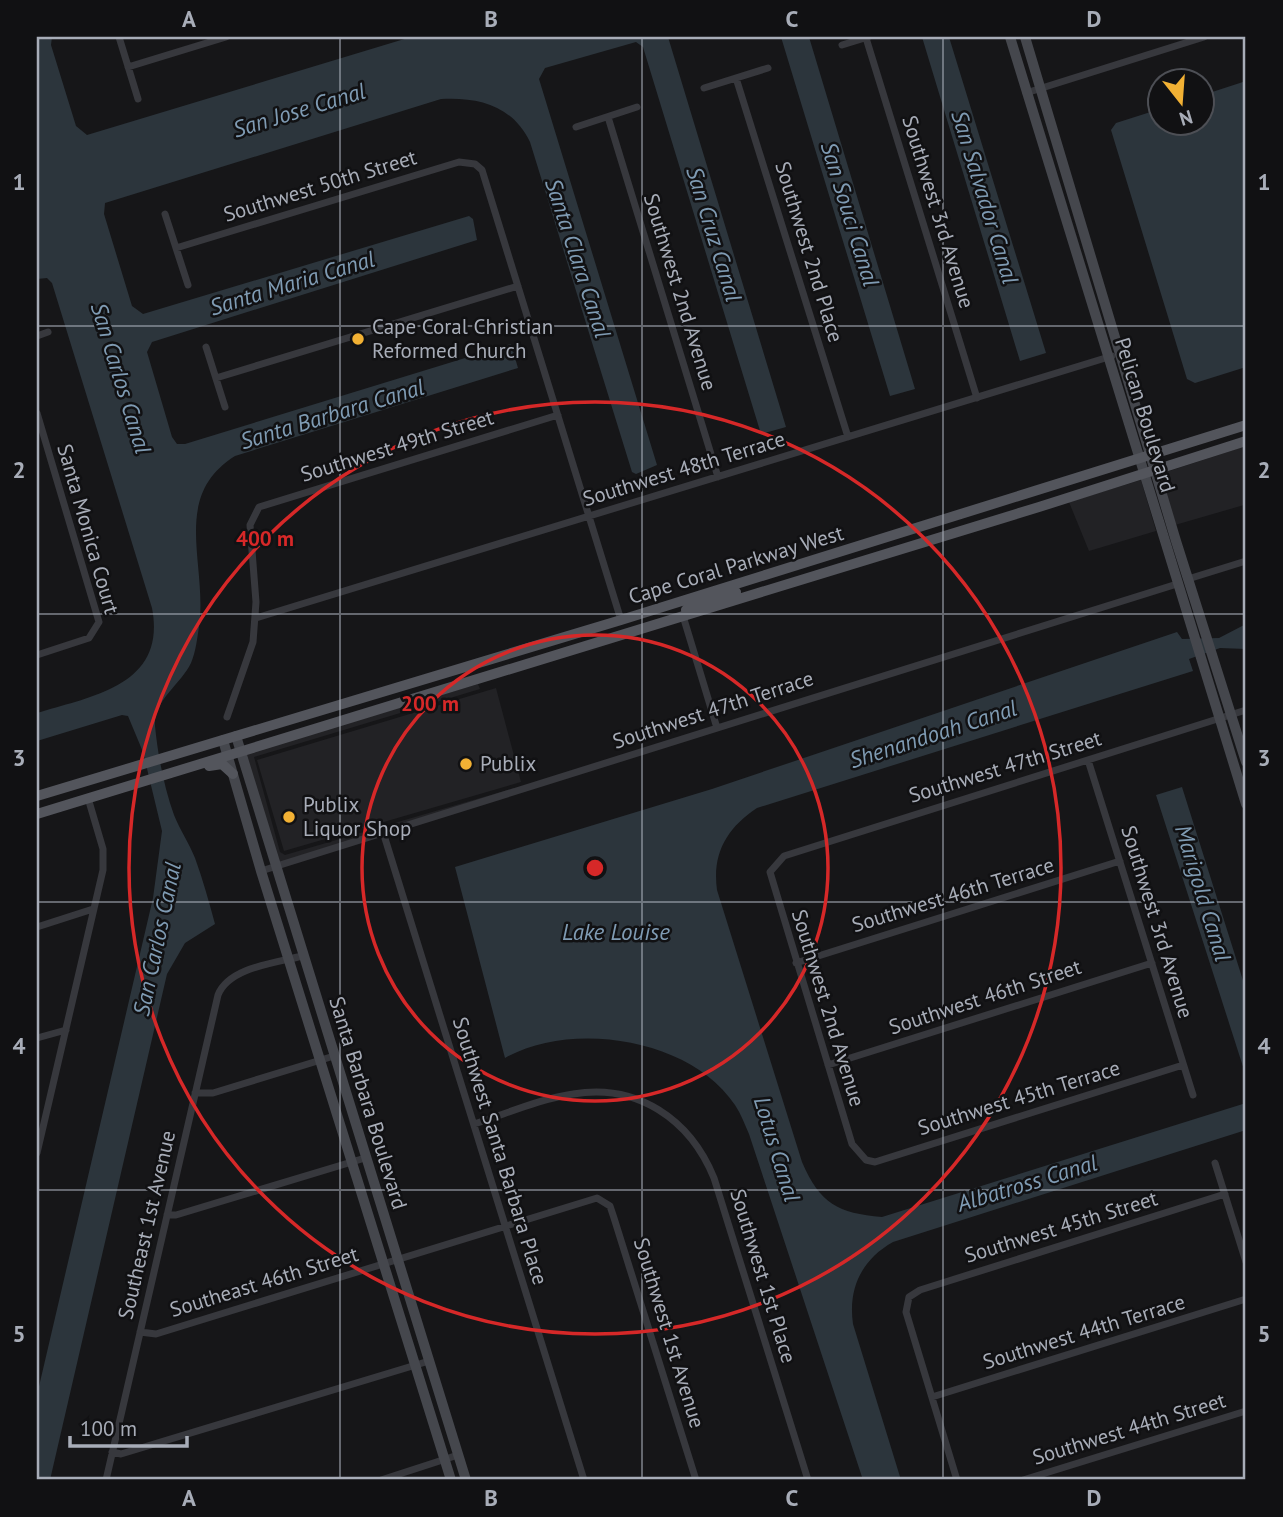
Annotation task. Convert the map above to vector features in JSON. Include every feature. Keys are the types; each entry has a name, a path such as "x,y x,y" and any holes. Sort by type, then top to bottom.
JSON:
{"main road":[{"name":"Cape Coral Parkway West","path":"37,796 621,621 1246,425"},
{"name":"Cape Coral Parkway West","path":"169,776 228,755 1246,441"},
{"path":"682,616 689,607 756,585 768,574"},
{"path":"535,661 543,652 612,631 621,621"},
{"path":"398,704 408,691 470,673 485,662"},
{"path":"37,814 105,793 219,764 226,766 233,774"}],"street":[{"path":"119,37 138,99"},
{"path":"128,67 226,37"},
{"name":"Southwest 3rd Avenue","path":"842,45 867,37 977,398"},
{"name":"Pelican Boulevard","path":"1010,37 1246,804"},
{"name":"Pelican Boulevard","path":"1025,37 1188,579 1246,762"},
{"path":"1026,93 1204,37"},
{"path":"704,88 768,68"},
{"name":"Southwest 2nd Place","path":"736,78 848,437"},
{"path":"576,127 637,107"},
{"name":"Southwest 2nd Avenue","path":"608,117 718,477"},
{"name":"Southwest 50th Street","path":"176,248 459,162 475,164 482,170 518,286"},
{"path":"165,214 188,285"},
{"path":"216,378 518,286 621,621"},
{"path":"37,336 48,332"},
{"path":"206,347 225,407"},
{"name":"Southwest 48th Terrace","path":"256,618 1121,353"},
{"name":"Santa Monica Court","path":"37,413 99,622 89,638 37,655"},
{"name":"Southwest 49th Street","path":"256,618 252,516 267,504 558,415"},
{"path":"1188,579 1246,561"},
{"path":"1177,584 1189,595 1201,619"},
{"name":"Southwest 47th Terrace","path":"261,871 1177,584"},
{"path":"682,616 717,728"},
{"path":"227,717 247,665 256,618"},
{"name":"Southwest 47th Street","path":"776,862 796,852 1246,710"},
{"name":"Santa Barbara Boulevard","path":"236,736 466,1480"},
{"name":"Santa Barbara Boulevard","path":"223,740 288,960 450,1480"},
{"name":"Southwest 3rd Avenue","path":"1088,760 1193,1095"},
{"path":"37,1151 104,857 88,798"},
{"name":"Southwest Santa Barbara Place","path":"383,832 584,1480"},
{"name":"Southwest 46th Terrace","path":"796,963 1120,861"},
{"name":"Southwest 2nd Avenue","path":"776,862 770,872 771,881 852,1144 866,1160"},
{"path":"37,927 93,909"},
{"path":"288,960 302,956"},
{"name":"Southeast 1st Avenue","path":"106,1480 218,995 227,980 288,960"},
{"name":"Southwest 46th Street","path":"828,1065 1152,963"},
{"path":"37,1038 66,1030"},
{"path":"195,1093 213,1093 334,1056"},
{"name":"Southwest 45th Terrace","path":"866,1160 875,1162 1183,1065"},
{"name":"Southwest 1st Place","path":"474,1124 576,1093 616,1093 650,1104 688,1133 710,1167 808,1480"},
{"path":"167,1215 176,1215 365,1158"},
{"path":"1215,1163 1246,1262"},
{"name":"Southwest 45th Street","path":"932,1397 906,1312 909,1297 920,1290 1225,1194"},
{"name":"Southwest 1st Avenue","path":"505,1225 589,1199 603,1200 614,1217 696,1480"},
{"path":"397,1259 505,1225"},
{"name":"Southeast 46th Street","path":"140,1332 156,1334 397,1259"},
{"name":"Southwest 44th Terrace","path":"932,1397 1246,1299"},
{"path":"112,1452 121,1454 429,1361"},
{"path":"932,1397 957,1480"},
{"name":"Southwest 44th Street","path":"1023,1480 1246,1410"},
{"path":"381,1480 458,1455"}],"shaded area":[{"path":"1246,446 1246,509 1244,505 1175,525 1160,474"},
{"path":"1141,480 1156,531 1089,551 1069,502"},
{"path":"478,684 480,689 254,757 280,852 285,855 514,788 515,792 280,866 246,754"},
{"path":"496,688 521,782 284,851 257,760"}],"water":[{"path":"37,37 52,37 51,45 76,126 87,135 411,37 668,37 786,427 761,434 643,47 636,42 545,68 539,79 657,465 636,474 632,472 530,142 514,119 493,106 468,100 441,99 105,203 104,214 132,306 143,314 469,216 473,219 477,240 152,342 147,352 172,437 177,444 185,444 511,344 518,368 235,456 215,473 203,491 197,512 200,603 195,650 186,671 158,709 155,726 170,804 195,858 215,924 185,943 167,974 50,1480 37,1480 37,1395 153,898 162,831 143,752 128,716 122,715 37,741 37,713 101,693 120,683 136,671 148,655 154,634 152,608 52,283 47,278 37,279"},
{"name":"San Souci Canal","path":"781,37 809,37 915,389 890,396"},
{"name":"San Salvador Canal","path":"922,37 949,37 1046,353 1020,361"},
{"path":"1246,81 1246,367 1195,383 1187,379 1111,130 1116,123 1146,113 1146,136 1216,136 1216,91"},
{"path":"1246,624 1246,649 1220,648 1189,659 1193,671 757,808 737,824 724,843 717,864 717,890 802,1162 816,1188 832,1204 842,1209 882,1217 1246,1103 1246,1130 893,1242 873,1257 855,1287 853,1324 901,1480 863,1480 749,1134 735,1105 715,1082 690,1064 660,1051 628,1042 563,1040 532,1046 505,1058 455,867 712,789 1177,632 1182,639 1219,638"},
{"name":"Marigold Canal","path":"1182,787 1246,990 1246,1076 1156,795"}],"place":[{"name":"Cape Coral Christian Reformed Church","path":"358,339"},
{"name":"Publix","path":"466,764"},
{"name":"Publix Liquor Shop","path":"289,817"}],"water label":[{"name":"San Jose Canal","path":"299,110"},
{"name":"San Cruz Canal","path":"714,234"},
{"name":"Santa Clara Canal","path":"578,258"},
{"name":"Santa Maria Canal","path":"292,283"},
{"name":"San Carlos Canal","path":"121,378"},
{"name":"Santa Barbara Canal","path":"332,414"},
{"name":"Shenandoah Canal","path":"933,734"},
{"name":"Lake Louise","path":"616,932"},
{"name":"San Carlos Canal","path":"157,939"},
{"name":"Lotus Canal","path":"777,1149"},
{"name":"Albatross Canal","path":"1027,1183"}]}
